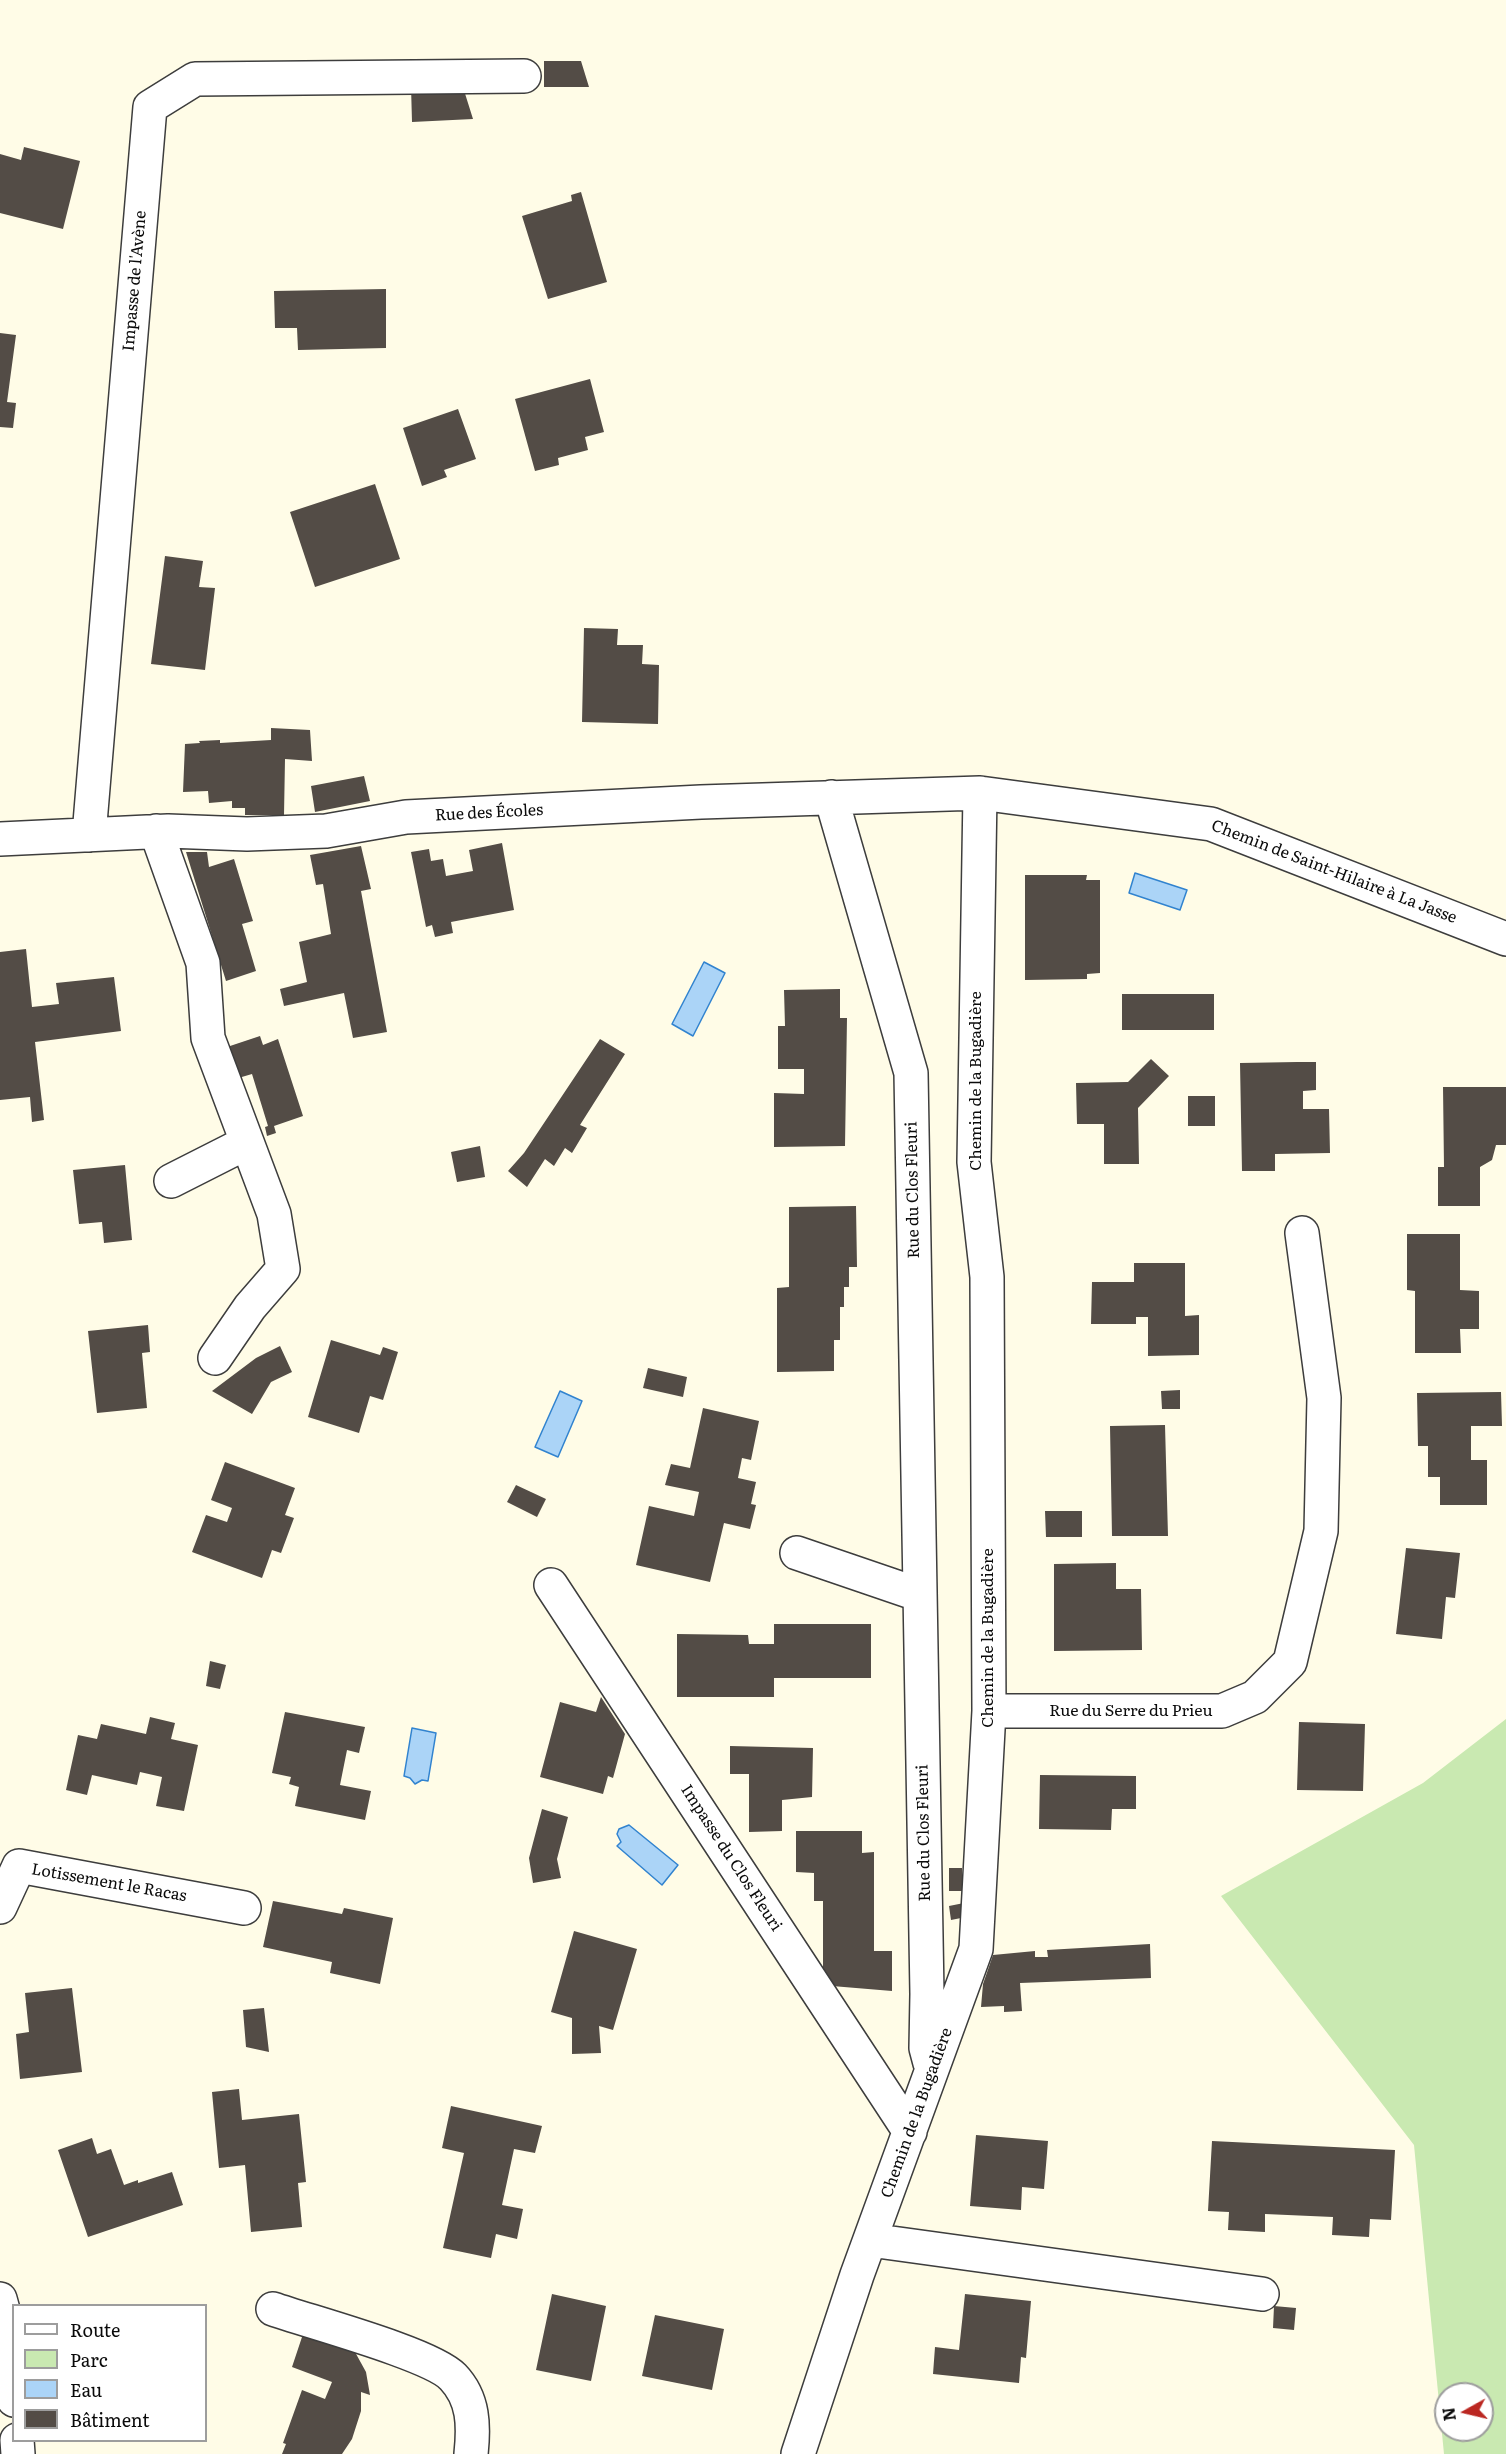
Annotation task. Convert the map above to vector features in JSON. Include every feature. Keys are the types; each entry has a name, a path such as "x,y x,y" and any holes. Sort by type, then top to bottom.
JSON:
{"street":[{"name":"Impasse de l'Avène","path":"89,835 150,107 195,79 524,76"},
{"name":"Rue des Écoles","path":"0,839 156,831 247,834 326,831 406,817 831,797 980,793"},
{"name":"Chemin de Saint-Hilaire à La Jasse","path":"980,793 1211,824 1506,939"},
{"name":"Chemin de la Bugadière","path":"798,2454 870,2240 976,1949 989,1711 987,1277 974,1162 980,793"},
{"name":"Rue du Clos Fleuri","path":"831,797 911,1073 926,2048 932,2071"},
{"path":"156,831 203,963 208,1038 274,1214 283,1269 250,1307 215,1358"},
{"path":"171,1181 246,1143"},
{"name":"Rue du Serre du Prieu","path":"989,1711 1222,1711 1255,1697 1290,1662 1321,1531 1324,1398 1302,1233"},
{"path":"797,1553 920,1595"},
{"name":"Impasse du Clos Fleuri","path":"552,1585 910,2132"},
{"name":"Lotissement le Racas","path":"0,1907 19,1866 243,1908"},
{"path":"870,2240 1262,2294"},
{"path":"0,2299 8,2328 12,2376"},
{"path":"273,2310 423,2360 452,2377 471,2407 474,2429 471,2454"}],"green space":[{"path":"1506,1719 1506,2454 1444,2454 1443,2442 1494,2442 1494,2382 1437,2382 1414,2145 1221,1896 1423,1783"}],"water":[{"path":"1135,873 1187,890 1180,910 1129,893"},
{"path":"704,962 725,973 693,1036 672,1024"},
{"path":"560,1391 582,1401 558,1457 535,1447"},
{"path":"412,1728 436,1733 428,1781 422,1780 415,1784 410,1778 404,1776"},
{"path":"629,1825 678,1865 662,1885 617,1846 621,1842 617,1834 619,1829"}],"building":[{"path":"544,61 581,61 589,87 544,87"},
{"path":"462,84 473,119 412,122 411,86"},
{"path":"24,147 80,161 63,229 0,213 0,154 21,160"},
{"path":"581,192 607,282 548,299 522,216 572,201 571,195"},
{"path":"386,289 386,348 298,350 297,328 275,328 274,291"},
{"path":"0,333 16,335 7,402 16,403 13,428 0,427"},
{"path":"590,379 604,432 585,437 588,450 558,458 559,465 535,471 515,399"},
{"path":"458,409 476,459 444,470 447,477 422,486 403,428"},
{"path":"375,484 400,559 315,587 290,512"},
{"path":"165,556 203,561 199,587 215,588 205,670 151,664"},
{"path":"584,628 618,629 617,645 643,645 642,664 659,665 658,724 582,722"},
{"path":"271,728 310,730 312,761 285,759 284,815 245,815 245,808 232,808 232,801 209,803 208,791 183,792 185,744 220,740 220,743 271,740"},
{"path":"364,776 370,801 315,812 311,786"},
{"path":"502,843 514,910 451,922 453,933 435,937 432,925 426,927 411,852 429,849 431,861 443,859 446,876 473,871 469,850"},
{"path":"361,846 371,889 361,891 387,1032 353,1038 344,993 284,1006 280,989 307,982 299,942 331,934 323,884 316,885 310,855"},
{"path":"186,852 207,852 209,867 234,859 253,921 242,924 256,971 226,981"},
{"path":"1025,875 1087,875 1086,880 1100,880 1100,973 1087,974 1087,979 1025,980"},
{"path":"26,949 32,1007 59,1004 56,983 114,977 121,1031 35,1042 44,1120 32,1122 30,1097 0,1100 0,952"},
{"path":"840,989 840,1018 847,1018 845,1146 774,1147 774,1093 804,1094 804,1069 778,1069 778,1026 785,1026 784,990"},
{"path":"1122,994 1214,994 1214,1030 1122,1030"},
{"path":"260,1036 263,1045 278,1039 303,1116 274,1126 276,1133 267,1136 265,1127 268,1126 252,1074 235,1079 224,1048"},
{"path":"600,1039 625,1054 580,1125 587,1128 572,1153 565,1148 554,1166 545,1159 527,1187 508,1171 524,1153"},
{"path":"1151,1059 1169,1076 1138,1108 1139,1164 1104,1164 1104,1124 1077,1124 1076,1083 1128,1082"},
{"path":"1316,1062 1316,1090 1303,1091 1303,1109 1329,1109 1330,1153 1275,1154 1275,1171 1242,1171 1240,1063"},
{"path":"1443,1087 1506,1087 1506,1145 1496,1145 1492,1160 1480,1167 1480,1206 1438,1206 1438,1167 1444,1167"},
{"path":"1188,1096 1215,1096 1215,1126 1188,1126"},
{"path":"480,1146 485,1177 457,1182 451,1152"},
{"path":"125,1165 132,1240 104,1243 102,1222 79,1224 73,1170"},
{"path":"856,1206 857,1267 849,1267 849,1287 844,1287 844,1307 840,1307 840,1340 834,1340 834,1371 777,1372 777,1288 789,1287 789,1207"},
{"path":"1407,1234 1460,1234 1460,1290 1479,1291 1479,1329 1460,1329 1461,1353 1415,1353 1415,1291 1407,1290"},
{"path":"1134,1263 1185,1263 1185,1316 1199,1315 1199,1355 1148,1356 1148,1317 1136,1317 1136,1324 1091,1324 1092,1282 1134,1282"},
{"path":"148,1325 150,1352 142,1353 147,1408 97,1413 88,1331"},
{"path":"331,1340 380,1355 383,1347 398,1352 383,1400 370,1396 359,1433 308,1417"},
{"path":"280,1346 292,1372 271,1382 252,1414 212,1391 256,1358"},
{"path":"648,1368 687,1377 683,1397 643,1388"},
{"path":"1180,1390 1180,1409 1162,1409 1161,1391"},
{"path":"1501,1392 1502,1426 1471,1426 1471,1460 1487,1460 1487,1505 1440,1505 1440,1477 1428,1477 1428,1446 1418,1446 1417,1393"},
{"path":"703,1408 759,1421 751,1460 742,1458 738,1478 756,1482 751,1504 756,1505 750,1529 724,1523 710,1582 636,1565 649,1506 694,1516 699,1492 665,1485 671,1464 690,1468"},
{"path":"1165,1425 1168,1536 1112,1536 1110,1426"},
{"path":"225,1462 295,1488 285,1515 294,1518 281,1553 272,1550 262,1578 192,1552 206,1515 227,1522 232,1508 211,1500"},
{"path":"516,1485 546,1499 537,1517 507,1502"},
{"path":"1045,1511 1082,1511 1082,1537 1046,1537"},
{"path":"1406,1548 1460,1553 1455,1598 1446,1597 1442,1639 1396,1634"},
{"path":"1116,1563 1116,1589 1141,1589 1142,1650 1054,1651 1054,1564"},
{"path":"774,1624 871,1624 871,1678 774,1678 774,1697 677,1697 677,1634 748,1635 749,1644 774,1644"},
{"path":"210,1661 226,1665 220,1689 206,1686"},
{"path":"601,1697 625,1734 613,1778 608,1776 603,1794 540,1777 560,1702 596,1712"},
{"path":"285,1712 365,1727 359,1753 347,1750 340,1785 371,1791 365,1820 295,1806 299,1787 289,1784 291,1777 272,1773"},
{"path":"150,1717 175,1723 171,1739 198,1745 184,1811 156,1806 162,1777 140,1772 137,1785 92,1775 87,1795 66,1790 78,1735 97,1739 101,1724 146,1734"},
{"path":"1299,1722 1365,1724 1363,1791 1297,1790"},
{"path":"730,1746 813,1748 812,1797 782,1800 782,1831 749,1832 749,1774 730,1774"},
{"path":"1040,1775 1136,1776 1136,1809 1112,1809 1111,1830 1039,1829"},
{"path":"542,1809 568,1817 557,1859 561,1878 533,1883 529,1858"},
{"path":"796,1831 862,1831 862,1853 874,1852 874,1951 892,1951 892,1991 832,1986 823,1968 823,1901 814,1901 814,1873 796,1872"},
{"path":"949,1868 962,1868 962,1891 949,1891"},
{"path":"273,1901 342,1914 344,1908 393,1918 380,1984 330,1973 332,1962 263,1947"},
{"path":"964,1903 966,1917 951,1920 949,1906"},
{"path":"574,1931 637,1949 613,2030 599,2026 601,2053 572,2054 572,2018 551,2012"},
{"path":"1150,1944 1151,1978 1020,1983 1022,2011 1004,2012 1004,2006 981,2007 983,1984 993,1955 1035,1951 1035,1957 1048,1957 1047,1950"},
{"path":"72,1988 82,2072 20,2079 16,2034 29,2032 25,1993"},
{"path":"264,2008 269,2052 246,2047 243,2010"},
{"path":"239,2089 242,2120 299,2114 306,2182 298,2183 302,2227 251,2232 245,2165 219,2168 212,2092"},
{"path":"451,2106 542,2126 535,2153 514,2149 502,2205 523,2209 517,2239 496,2234 491,2258 443,2248 464,2153 442,2148"},
{"path":"976,2135 1048,2141 1044,2189 1022,2187 1021,2210 970,2206"},
{"path":"92,2138 97,2154 111,2149 124,2185 172,2172 183,2205 88,2237 58,2150"},
{"path":"1212,2141 1395,2150 1391,2220 1370,2219 1369,2237 1332,2235 1333,2217 1265,2214 1265,2232 1228,2230 1229,2212 1208,2211"},
{"path":"552,2294 606,2306 591,2381 536,2370"},
{"path":"965,2294 1031,2301 1026,2358 1021,2357 1019,2383 933,2374 935,2347 959,2350"},
{"path":"1274,2306 1296,2308 1294,2330 1273,2328"},
{"path":"655,2315 724,2329 712,2390 642,2376"},
{"path":"303,2334 355,2352 366,2372 370,2395 361,2392 361,2411 352,2439 342,2454 282,2454 286,2444 283,2443 302,2390 325,2399 332,2382 292,2367"}]}
